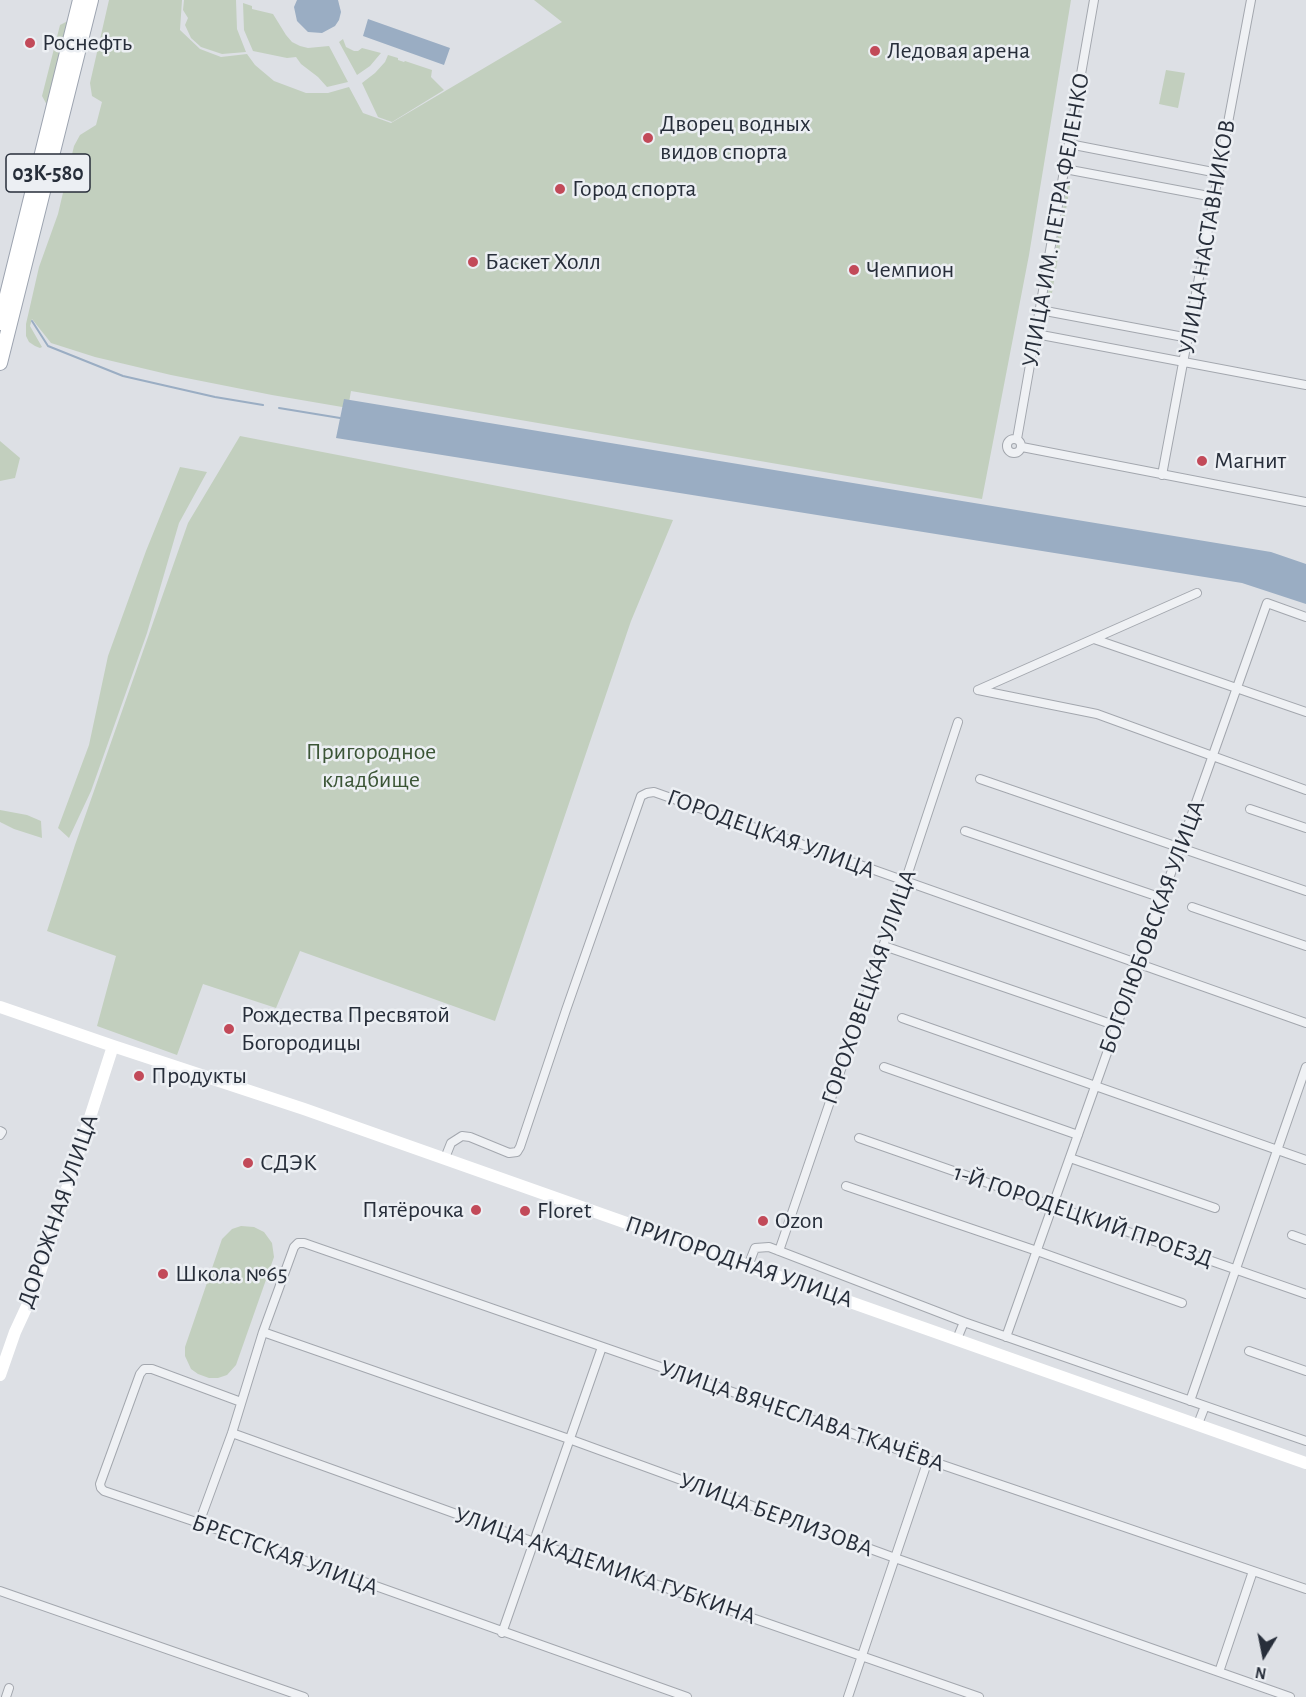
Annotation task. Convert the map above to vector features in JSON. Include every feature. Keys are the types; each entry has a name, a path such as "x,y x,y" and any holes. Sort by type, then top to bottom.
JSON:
{"main road":[{"name":"03К-580","path":"0,363 2,345 61,99 80,0"},
{"name":"03К-580","path":"0,323 61,99 91,0"}],"street":[{"name":"УЛИЦА ИМ. ПЕТРА ФЕЛЕНКО","path":"1094,0 1019,443 1162,475"},
{"name":"УЛИЦА НАСТАВНИКОВ","path":"1162,475 1251,0"},
{"path":"1069,144 1218,173"},
{"path":"1065,169 1214,197"},
{"path":"1040,310 1189,338"},
{"path":"1036,334 1306,385"},
{"path":"1162,475 1306,502"},
{"path":"1197,593 978,690 1097,714 1212,758 1306,790"},
{"name":"БОГОЛЮБОВСКАЯ УЛИЦА","path":"1006,1337 1267,603 1306,617"},
{"path":"1094,639 1306,712"},
{"name":"ГОРОХОВЕЦКАЯ УЛИЦА","path":"779,1251 958,722"},
{"path":"980,779 1306,891"},
{"name":"ГОРОДЕЦКАЯ УЛИЦА","path":"444,1158 451,1143 462,1136 509,1153 517,1152 520,1147 641,796 647,793 654,792 1306,1023"},
{"path":"1250,809 1306,828"},
{"path":"965,831 1162,898"},
{"path":"1192,907 1306,946"},
{"path":"884,946 1117,1026"},
{"name":"ПРИГОРОДНАЯ УЛИЦА","path":"0,1007 304,1109 1306,1463"},
{"path":"902,1018 1306,1160"},
{"name":"ДОРОЖНАЯ УЛИЦА","path":"0,1375 15,1332 34,1291 113,1046"},
{"path":"884,1066 1078,1135"},
{"path":"1190,1401 1306,1067"},
{"name":"1-Й ГОРОДЕЦКИЙ ПРОЕЗД","path":"859,1138 1306,1294"},
{"path":"1070,1158 1215,1208"},
{"path":"846,1186 1182,1303"},
{"path":"1292,1235 1306,1239"},
{"name":"УЛИЦА ВЯЧЕСЛАВА ТКАЧЁВА","path":"263,1332 294,1247 298,1243 304,1243 1306,1589"},
{"path":"748,1266 755,1248 769,1247 964,1322 1306,1441"},
{"path":"957,1339 964,1322"},
{"path":"199,1523 232,1433 263,1332"},
{"name":"УЛИЦА БЕРЛИЗОВА","path":"263,1332 1290,1697"},
{"path":"502,1633 602,1347"},
{"path":"1250,1351 1306,1371"},
{"name":"БРЕСТСКАЯ УЛИЦА","path":"241,1402 152,1369 144,1369 100,1484 104,1491 687,1697"},
{"path":"1198,1424 1205,1406"},
{"name":"УЛИЦА АКАДЕМИКА ГУБКИНА","path":"232,1433 534,1542 979,1697"},
{"path":"848,1697 928,1460"},
{"path":"1220,1672 1253,1571"},
{"path":"0,1591 304,1697"}],"green space":[{"name":"Город спорта","path":"109,0 182,0 180,30 200,49 221,57 247,54 255,65 274,81 306,93 328,93 349,87 363,113 391,123 562,22 534,0 1071,0 1029,255 982,499 351,391 348,408 272,395 95,357 51,343 32,319 30,326 42,347 35,346 26,336 26,324 39,267 58,214 74,146 80,135 96,125 102,102 92,96 90,83"},
{"path":"184,0 236,0 237,29 246,52 222,54 201,47 191,38 185,25 188,18 183,10"},
{"path":"243,3 252,6 252,9 273,14 286,35 300,46 308,48 329,46 348,82 327,87 296,57 287,58 253,51 244,30"},
{"path":"68,21 47,105 42,96 60,25"},
{"path":"343,39 346,47 354,51 362,48 381,53 370,66 357,75 339,42"},
{"path":"388,55 432,70 431,77 444,90 392,122 378,117 362,83 375,73"},
{"path":"1166,70 1185,73 1178,108 1159,104"},
{"path":"1068,180 1071,180 1051,299 1047,299"},
{"name":"Пригородное кладбище","path":"240,436 673,520 631,621 495,1021 300,951 276,1008 203,984 177,1055 97,1026 116,956 47,931 188,523"},
{"path":"0,441 20,458 15,478 0,481"},
{"path":"180,467 207,472 179,523 147,633 91,791 69,838 58,828 89,745 108,656 146,551"},
{"path":"0,810 27,815 41,821 42,838 0,822"},
{"path":"241,1226 254,1227 264,1232 272,1243 274,1257 236,1365 227,1375 209,1378 191,1369 185,1356 185,1347 222,1239 232,1229"}],"water":[{"path":"297,0 338,0 341,12 339,20 335,26 322,33 308,32 297,21 294,7"},
{"path":"368,19 450,48 444,65 363,36"},
{"path":"344,399 1271,552 1306,564 1306,604 1242,583 336,438"}],"waterway":[{"path":"32,321 48,346 123,376 215,397 263,405"},
{"path":"279,408 340,418"}],"place":[{"name":"Роснефть","path":"30,43"},
{"name":"Ледовая арена","path":"875,51"},
{"name":"Дворец водных видов спорта","path":"648,138"},
{"name":"Город спорта","path":"560,189"},
{"name":"Баскет Холл","path":"473,262"},
{"name":"Чемпион","path":"854,270"},
{"name":"Магнит","path":"1202,461"},
{"name":"Рождества Пресвятой Богородицы","path":"229,1029"},
{"name":"Продукты","path":"139,1076"},
{"name":"СДЭК","path":"248,1163"},
{"name":"Пятёрочка","path":"476,1210"},
{"name":"Floret","path":"525,1211"},
{"name":"Ozon","path":"763,1221"},
{"name":"Школа №65","path":"163,1274"}]}
